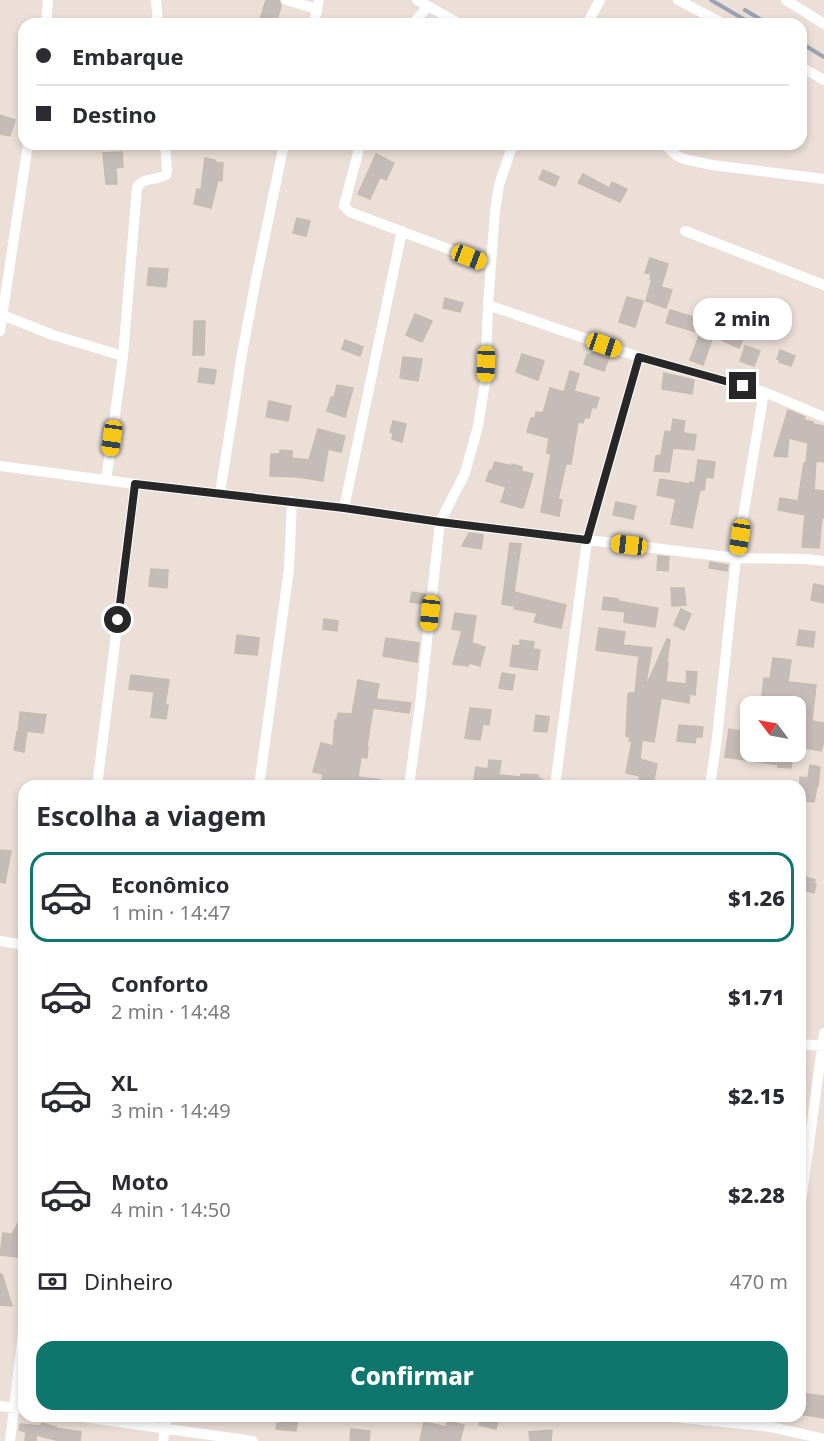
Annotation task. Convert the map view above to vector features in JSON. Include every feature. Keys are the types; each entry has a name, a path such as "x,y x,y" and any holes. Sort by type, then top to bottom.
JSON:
{"street":[{"path":"46,18 48,0"},
{"path":"156,0 158,18"},
{"path":"286,0 318,5"},
{"path":"417,0 449,18"},
{"path":"590,18 600,0"},
{"path":"678,0 712,18"},
{"path":"786,0 824,24"},
{"path":"418,18 428,6"},
{"path":"807,70 824,80"},
{"path":"0,331 27,150"},
{"path":"106,480 123,356 138,188 143,181 165,175 167,171 165,150"},
{"path":"220,494 246,333 283,150"},
{"path":"358,150 344,206 350,212 491,265"},
{"path":"410,780 440,522 465,473 478,426 485,383 495,211 499,185 511,150"},
{"path":"671,150 684,159 712,165 824,179"},
{"path":"344,508 402,231"},
{"path":"685,231 824,285"},
{"path":"488,305 639,357 764,392 824,417"},
{"path":"1,315 54,335 123,356"},
{"path":"556,780 587,540 639,357"},
{"path":"711,780 736,558 764,392"},
{"path":"0,466 736,558 824,561"},
{"path":"98,780 135,484"},
{"path":"260,780 289,568 292,501"},
{"path":"0,941 18,944"},
{"path":"806,1167 824,1034"},
{"path":"806,1045 823,1046"},
{"path":"0,1406 18,1408"},
{"path":"10,1441 18,1412"},
{"path":"117,1422 253,1441"},
{"path":"163,1441 166,1422"},
{"path":"771,1422 824,1439"}],"building":[{"path":"266,0 279,0 281,6 278,18 261,18"},
{"path":"0,115 15,120 10,136 0,134"},
{"path":"122,152 123,167 116,168 117,184 106,184 103,153"},
{"path":"376,154 394,163 386,180 380,177 370,199 358,194"},
{"path":"205,158 223,163 222,181 218,180 211,208 194,204 197,189 201,190"},
{"path":"543,170 559,177 555,186 539,179"},
{"path":"583,174 609,188 612,182 627,189 620,202 578,183"},
{"path":"297,218 310,221 306,236 293,233"},
{"path":"650,258 668,264 661,287 672,290 666,308 646,301 652,279 650,279 651,274 645,273"},
{"path":"149,268 168,269 166,287 147,285"},
{"path":"627,297 643,301 635,327 619,322"},
{"path":"445,298 463,303 460,312 443,308"},
{"path":"717,304 726,308 722,316 748,327 739,348 713,336 703,365 690,360 700,333 666,323 670,310 700,319 705,308 714,312"},
{"path":"415,314 432,321 422,342 406,335"},
{"path":"194,321 205,321 204,355 193,355"},
{"path":"345,340 363,347 360,356 342,349"},
{"path":"745,346 760,351 754,366 740,361"},
{"path":"595,350 610,355 604,371 584,364 587,355"},
{"path":"780,350 795,356 791,366 779,362 780,360 777,359"},
{"path":"522,354 544,361 538,380 516,372"},
{"path":"403,357 422,359 418,381 400,378"},
{"path":"200,368 216,370 214,384 198,382"},
{"path":"570,371 579,374 574,391 599,398 596,408 592,407 589,418 585,417 583,423 578,422 571,464 566,464 558,499 562,500 559,516 541,512 551,454 547,453 549,438 527,432 531,418 535,418 536,412 543,413 550,388 564,392"},
{"path":"664,373 694,380 692,394 662,389"},
{"path":"337,385 353,388 345,417 327,411 331,397 334,398"},
{"path":"269,401 291,406 288,421 266,417"},
{"path":"788,410 805,417 804,420 813,422 812,424 824,426 824,462 816,461 814,490 824,491 824,518 822,517 819,548 802,547 805,515 778,510 780,498 798,501 808,443 789,438 787,457 774,456"},
{"path":"673,419 685,421 683,433 696,435 694,450 673,448 669,472 654,471 656,456 661,455 665,431 671,432"},
{"path":"393,421 406,424 402,442 392,439 393,433 390,432"},
{"path":"318,429 345,436 341,452 328,449 323,481 270,476 271,454 280,454 280,450 292,451 292,458 309,460"},
{"path":"698,460 715,462 713,478 706,477 704,490 700,490 692,528 671,524 676,499 657,495 660,479 695,483"},
{"path":"495,462 522,467 521,471 533,474 523,508 501,502 506,487 486,481"},
{"path":"616,502 636,506 633,519 613,515"},
{"path":"469,533 483,535 481,549 462,546"},
{"path":"510,543 521,544 514,592 566,605 561,628 534,622 537,613 514,609 515,606 502,604"},
{"path":"658,556 669,557 668,571 657,570"},
{"path":"710,562 728,565 727,571 709,568"},
{"path":"151,569 168,570 167,588 149,586"},
{"path":"814,584 824,586 824,603 811,600"},
{"path":"671,588 684,588 686,605 672,606"},
{"path":"412,592 425,594 423,604 410,602"},
{"path":"604,597 658,608 655,627 624,622 625,612 602,609"},
{"path":"681,609 691,614 684,630 674,625"},
{"path":"455,613 476,616 472,643 485,647 480,666 469,663 468,666 453,664 462,631 452,629"},
{"path":"324,619 338,621 337,631 323,629"},
{"path":"599,628 625,632 623,645 652,648 647,684 667,639 670,640 666,682 686,684 687,671 697,672 695,695 690,694 689,703 661,698 654,742 642,740 640,759 657,764 654,780 639,780 640,776 626,773 632,741 629,741 630,737 626,736 628,695 635,693 639,656 596,650"},
{"path":"799,630 815,632 813,647 797,645"},
{"path":"237,635 259,638 257,655 235,653"},
{"path":"386,638 419,643 417,662 383,656"},
{"path":"520,640 534,642 533,649 540,650 537,670 510,666 513,645 520,646"},
{"path":"773,658 791,660 788,682 816,685 812,721 824,723 824,742 821,751 806,748 806,696 762,695 764,678 770,679"},
{"path":"502,673 515,675 512,690 499,688"},
{"path":"131,675 169,680 165,705 168,705 166,719 151,717 154,692 129,689"},
{"path":"358,680 379,684 376,699 411,703 409,713 373,708 367,758 361,757 358,777 381,780 322,780 323,774 313,772 321,743 333,746 335,720 337,720 338,713 352,714"},
{"path":"470,708 491,710 489,725 483,724 480,740 465,738"},
{"path":"20,712 46,715 43,733 27,731 24,752 14,750"},
{"path":"536,715 549,717 547,732 534,731"},
{"path":"679,725 703,727 702,737 696,737 695,743 677,741"},
{"path":"729,729 740,731 740,759 725,757"},
{"path":"489,760 501,761 499,775 521,777 521,774 538,775 538,778 542,780 474,780 476,767 488,769"},
{"path":"759,762 792,762 791,768 778,767 779,765"},
{"path":"810,765 820,767 814,802 806,801 806,780 800,780 800,777 808,778"},
{"path":"0,850 11,851 5,883 0,882"},
{"path":"806,877 815,880 814,893 806,891"},
{"path":"18,1223 18,1257 0,1255 3,1233 12,1234"},
{"path":"0,1274 2,1274 12,1306 0,1305"},
{"path":"806,1394 824,1396 824,1418 806,1415"},
{"path":"277,1422 298,1422 296,1431 276,1429"},
{"path":"424,1422 446,1427 447,1422 464,1425 460,1441 420,1441"},
{"path":"480,1422 498,1422 496,1429 479,1425"},
{"path":"42,1423 55,1428 81,1432 80,1441 60,1441 36,1435 36,1441 25,1440 26,1432 19,1430 20,1424 41,1426"},
{"path":"351,1429 370,1431 369,1441 350,1440"},
{"path":"552,1430 551,1441 530,1441 529,1432"}],"railway":[{"path":"711,0 742,18"},
{"path":"745,10 758,18"},
{"path":"807,47 824,57"}],"route":[{"path":"118,620 135,484 344,508 587,540 639,357 743,386"}]}
